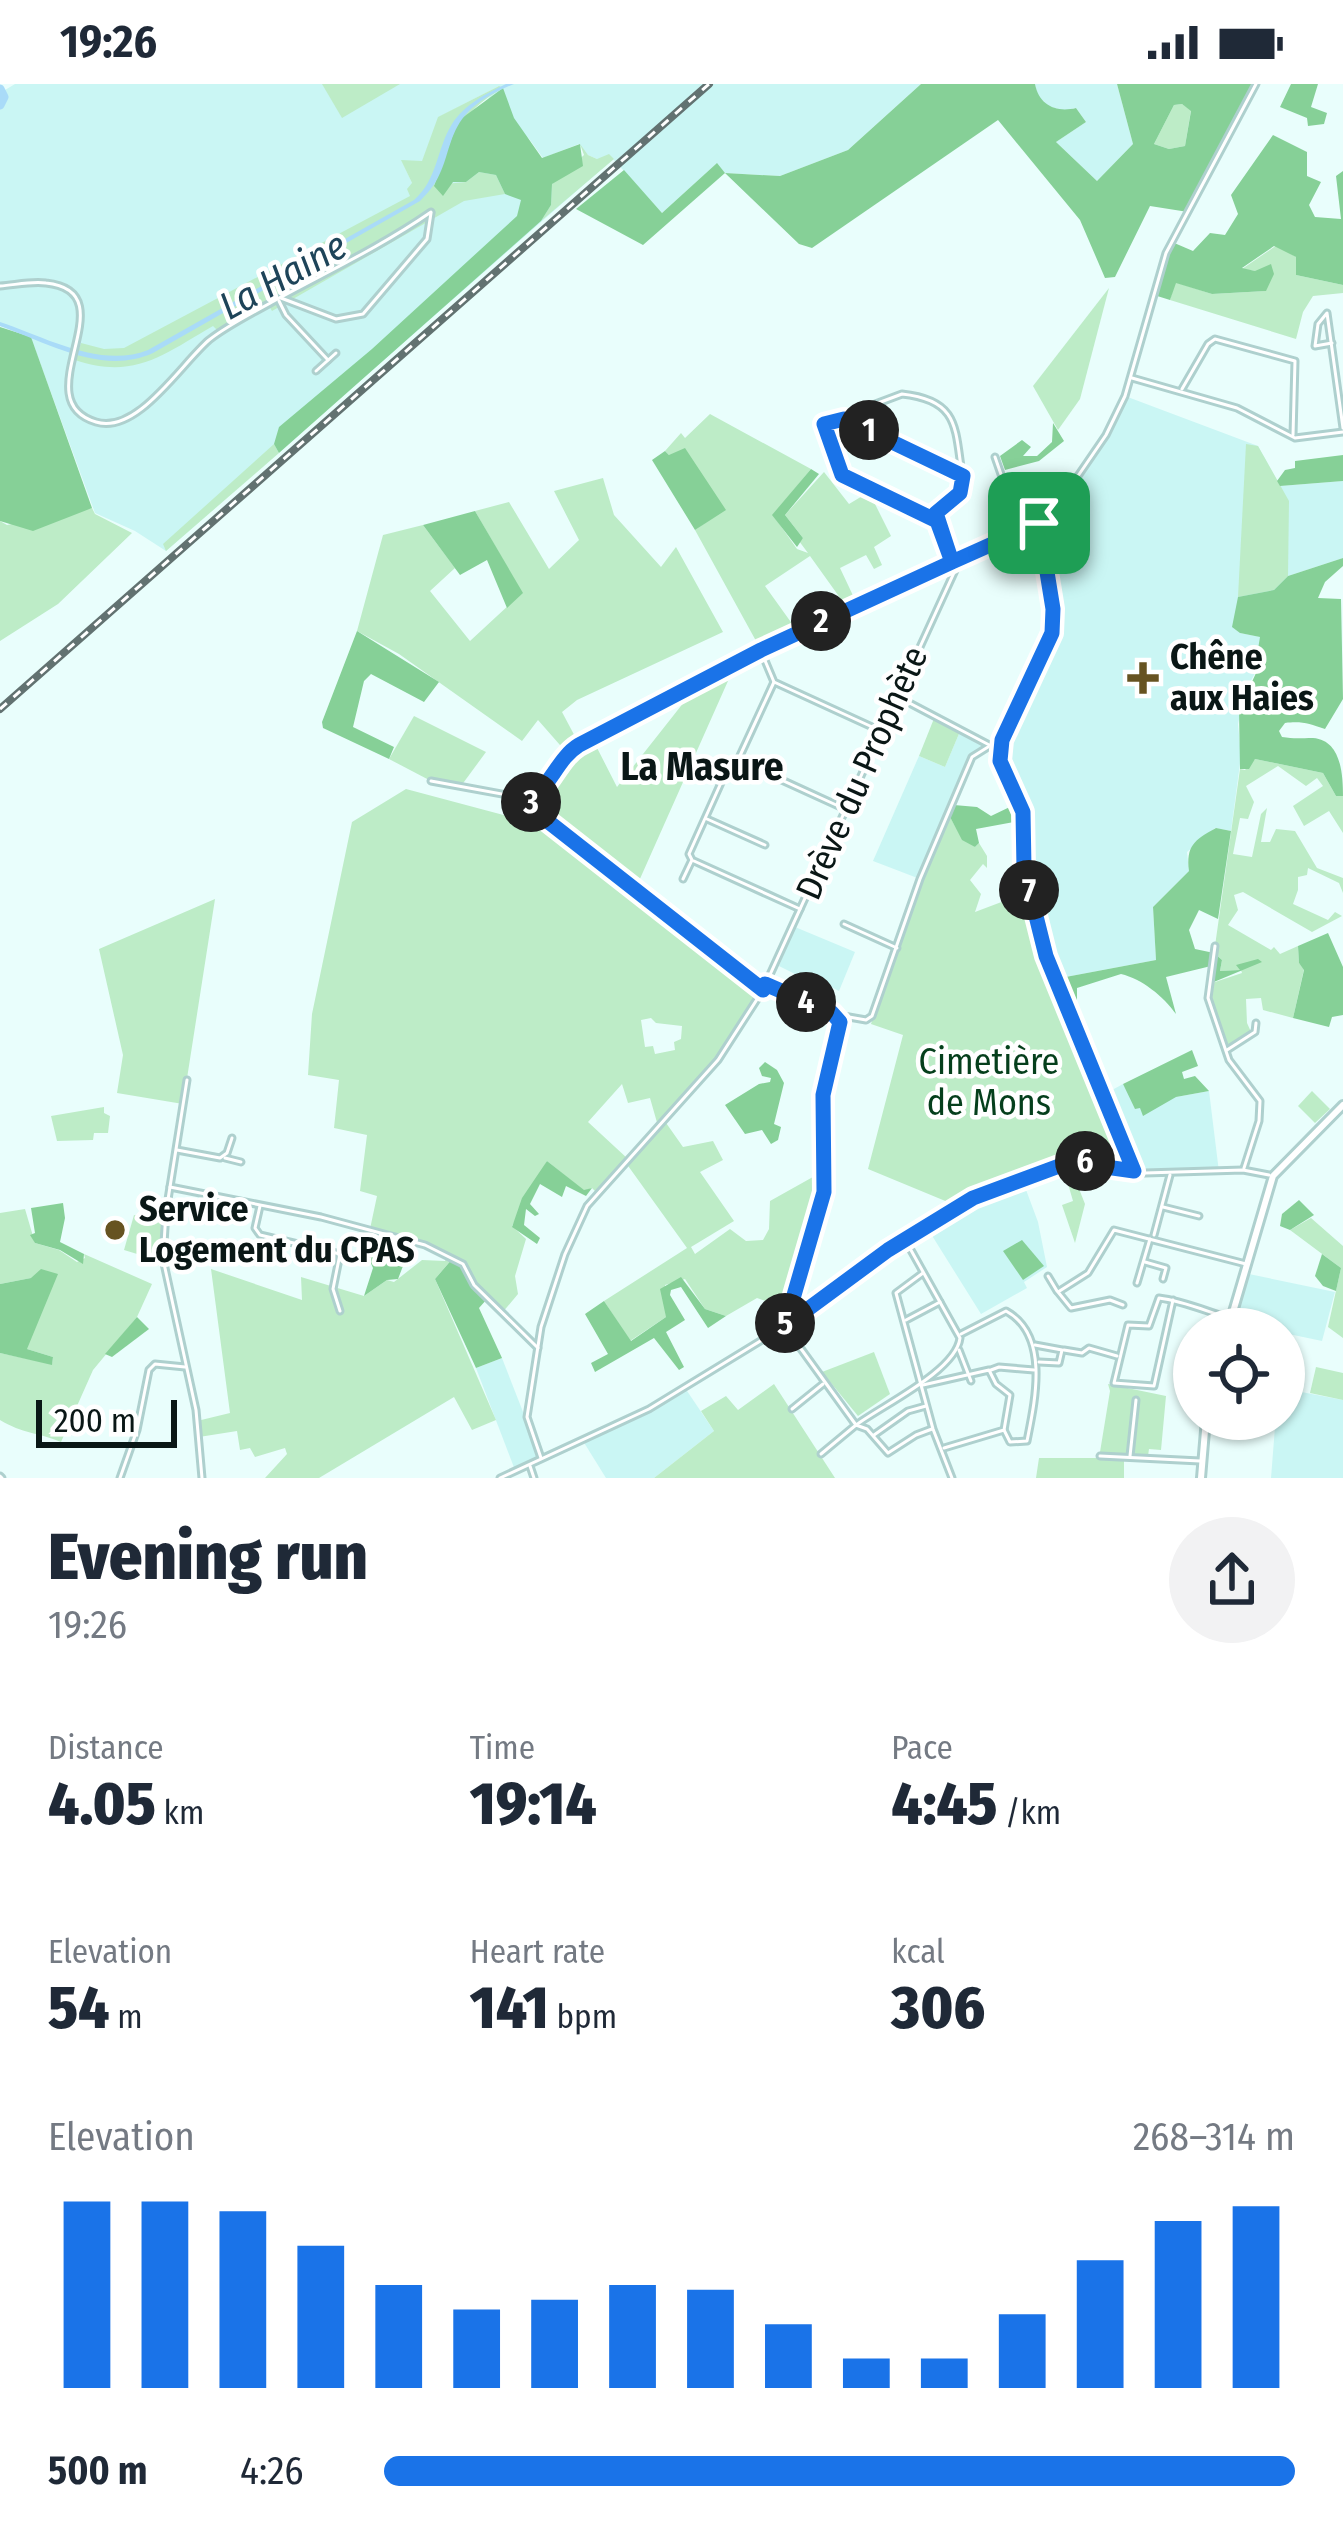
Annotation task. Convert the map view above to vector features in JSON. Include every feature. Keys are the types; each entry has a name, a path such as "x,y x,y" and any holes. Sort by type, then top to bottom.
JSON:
{"main road":[{"path":"1234,1308 1273,1176 1342,1107"},
{"path":"1201,1478 1203,1440"}],"street":[{"path":"531,799 572,749 761,650 1039,523 1067,492 1120,410 1166,253 1256,84"},
{"path":"0,286 44,282 67,292 81,317 67,386 77,410 99,423 122,422 137,413 210,339 279,298 431,212 428,238 363,314 336,319 279,298"},
{"path":"279,298 286,315 328,360"},
{"path":"1131,377 1237,408 1293,437 1343,430 1332,343 1327,313 1318,324 1316,346 1332,343"},
{"path":"1181,392 1212,340 1295,361 1293,437"},
{"path":"316,371 336,353"},
{"path":"860,426 871,406 902,394 946,410 953,418 963,476 960,493 938,509 937,521 955,562"},
{"path":"937,521 842,475 824,424 839,419 860,426 963,476"},
{"path":"995,458 1021,531"},
{"path":"1039,523 1053,609 1052,633 999,748 1000,761 1023,812 1024,868 1046,956 1134,1171"},
{"name":"Drève du Prophète","path":"541,1458 527,1417 538,1348 555,1281 589,1202 718,1060 764,987 955,562"},
{"path":"936,567 952,573"},
{"path":"761,650 774,682 881,731"},
{"path":"774,682 689,854 692,860 800,909"},
{"path":"896,696 988,747 999,748"},
{"path":"531,799 536,812 764,987 841,1017 866,1020 872,1016 924,869 972,757 988,747"},
{"path":"738,760 845,809"},
{"path":"431,781 531,799"},
{"path":"705,818 765,845"},
{"path":"683,878 692,860"},
{"path":"844,924 897,948"},
{"path":"1215,946 1208,992 1225,1051 1260,1101 1244,1170"},
{"path":"785,1326 824,1192 823,1095 840,1024 832,1013"},
{"path":"1225,1051 1255,1032 1256,1023"},
{"path":"187,1080 164,1259 187,1367 202,1478"},
{"path":"224,1157 232,1138"},
{"path":"176,1150 241,1162"},
{"path":"500,1478 619,1425 785,1326 973,1198 1070,1162 1134,1171 1244,1170 1273,1176"},
{"path":"1137,1282 1171,1173"},
{"path":"170,1187 408,1238 460,1262 475,1286 538,1348"},
{"path":"260,1204 255,1228 260,1235 340,1254 333,1289 340,1311"},
{"path":"1162,1206 1199,1216"},
{"path":"1058,1292 1088,1273 1112,1231 1119,1229 1246,1264"},
{"path":"905,1240 958,1335 958,1351 970,1381"},
{"path":"1143,1262 1166,1268 1163,1280"},
{"path":"924,1271 896,1291 926,1406 952,1478"},
{"path":"1048,1276 1071,1309 1109,1300 1123,1305"},
{"path":"1173,1300 1152,1388 1114,1383 1128,1325 1146,1327 1159,1298 1173,1300 1199,1308"},
{"path":"904,1321 940,1302"},
{"path":"1155,1308 1168,1311"},
{"path":"958,1335 1006,1311 1015,1316 1033,1345 1036,1361 1027,1442 1010,1442 1004,1430 1010,1395 996,1384 989,1370"},
{"path":"785,1326 856,1425 863,1426 889,1453 933,1429"},
{"path":"1033,1345 1082,1353 1089,1348 1120,1356"},
{"path":"1036,1361 1056,1365 1062,1350"},
{"path":"921,1385 958,1351"},
{"path":"120,1478 137,1430 149,1370 159,1364 187,1367"},
{"path":"821,1454 891,1399 921,1385 999,1366 1036,1370"},
{"path":"792,1409 825,1382"},
{"path":"1130,1458 1136,1400"},
{"path":"872,1436 908,1411 926,1406"},
{"path":"943,1449 1004,1430"},
{"path":"1100,1456 1201,1461"},
{"path":"529,1464 534,1478"}],"shaded area":[{"path":"15,84 921,84 848,150 780,176 725,173 716,164 662,213 613,159 166,551 95,513 31,338 0,326 0,93","holes":["499,86 412,183 402,161 422,162 439,117","527,136 543,158 579,144 597,159 552,183"]},
{"path":"1035,84 1117,84 1133,144 1097,181 1056,142 1086,122 1076,108 1064,111 1048,106 1038,98"},
{"name":"Chêne aux Haies","path":"1125,396 1258,446 1280,486 1343,481 1343,558 1288,576 1240,633 1261,637 1262,660 1245,692 1238,724 1241,756 1231,831 1215,828 1187,852 1189,871 1153,907 1156,960 1055,979 1024,868 1023,812 999,754 1052,633 1039,523 1057,505 1112,425"},
{"path":"961,729 988,747 972,757 920,879 873,861 919,756 945,767"},
{"path":"795,927 855,952 839,991 779,966"},
{"path":"1123,1084 1128,1093 1176,1097 1209,1091 1219,1172 1134,1171 1103,1095"},
{"path":"1022,1179 1038,1222 1047,1267 1024,1282 1027,1288 981,1314 926,1226 956,1207"},
{"path":"1244,1273 1335,1292 1322,1341 1305,1337 1305,1308 1234,1308"},
{"path":"502,1358 541,1458 515,1470 476,1368"},
{"path":"685,1388 714,1431 654,1478 606,1478 583,1441"},
{"path":"1305,1393 1343,1400 1343,1478 1271,1478 1274,1440 1305,1440"}],"green space":[{"path":"322,84 400,84 342,118"},
{"path":"921,84 1035,84 1044,102 1055,108 1076,108 1086,122 1056,142 1097,181 1133,144 1117,84 1256,84 1188,212 1150,206 1115,277 1105,278 1080,220 998,120 812,248 799,244 725,173 780,176 848,150","holes":["1182,104 1191,111 1185,146 1169,149 1154,144 1174,105"]},
{"path":"1291,84 1318,84 1311,107 1327,113 1324,124 1308,126 1307,118 1280,107"},
{"path":"503,88 458,129 434,185 466,182 479,172 496,175 505,194 464,201 272,311 266,301 217,330 213,326 147,361 114,367 75,360 81,343 124,348 410,196 407,189 412,183 401,160 422,161 438,117"},
{"path":"503,88 514,118 542,158 580,144 583,166 552,184 551,205 541,221 279,453 274,444 279,427 517,216 521,200 505,194 496,175 479,172 466,182 453,182 443,196 434,186 458,121"},
{"path":"1174,105 1191,110 1185,146 1169,149 1154,144"},
{"path":"1273,135 1307,152 1307,176 1321,182 1309,205 1315,217 1341,219 1336,176 1343,171 1343,285 1296,275 1296,257 1274,246 1242,268 1255,271 1271,264 1274,274 1266,291 1212,294 1176,283 1170,300 1154,295 1172,242 1193,251 1210,233 1225,235 1238,214 1231,195"},
{"path":"580,144 597,159 609,154 614,159 541,221 551,205 552,184 584,155"},
{"path":"717,163 725,173 643,245 576,209 624,170 662,213"},
{"path":"1277,245 1296,257 1296,275 1343,285 1343,293 1313,296 1296,339 1170,300 1175,282 1212,294 1266,291 1255,271 1242,269"},
{"path":"1109,288 1080,399 1058,430 1033,386"},
{"path":"0,327 31,337 92,508 33,531 0,521"},
{"path":"710,414 811,469 773,515 797,549 808,553 785,515 824,472 849,504 869,492 891,536 874,547 882,565 874,569 866,555 840,568 857,604 848,609 810,556 765,586 798,632 761,650 695,530 725,509 665,451 681,433 685,438"},
{"path":"1053,423 1064,441 1039,461 1005,470 1000,456 1022,440 1031,447 1023,456 1037,456 1052,442"},
{"path":"274,444 279,453 166,551 163,544"},
{"path":"1246,444 1258,446 1289,501 1288,576 1274,590 1238,597"},
{"path":"685,448 726,510 695,530 652,460 665,451 669,455"},
{"path":"1343,455 1343,481 1280,486 1277,481 1285,470 1295,468 1295,461"},
{"path":"811,469 819,474 785,515 803,538 797,547 772,515"},
{"path":"603,478 614,515 661,567 676,547 723,632 577,700 562,712 579,744 592,738 617,787 688,697 689,689 736,663 635,890 763,990 718,1060 664,1120 683,1147 713,1141 723,1160 700,1172 734,1221 691,1247 695,1254 730,1229 746,1241 763,1240 769,1229 770,1201 820,1173 817,1204 786,1308 757,1298 726,1316 705,1309 685,1279 665,1285 666,1317 630,1341 604,1301 687,1248 626,1163 597,1193 592,1188 584,1191 547,1161 512,1226 526,1239 515,1276 518,1294 502,1313 452,1259 435,1279 496,1420 472,1430 454,1397 319,1478 265,1478 287,1454 285,1448 255,1457 250,1448 240,1450 237,1431 199,1437 197,1421 230,1413 211,1269 302,1300 301,1277 364,1296 387,1280 394,1282 422,1260 445,1261 447,1257 413,1240 370,1229 377,1196 360,1191 367,1135 334,1128 339,1080 308,1075 312,1014 352,822 406,789 526,821 536,812 531,799 567,753 538,720 522,741 399,654 357,631 383,535 423,525 455,568 430,591 470,641 522,593 475,511 509,502 549,569 579,540 554,491","holes":["641,1020 682,1026 675,1050 655,1054 653,1046 645,1047","622,1084 628,1103 650,1098 658,1126 628,1159 588,1122"]},
{"path":"92,508 132,533 58,604 0,641 0,521 7,525"},
{"path":"475,511 523,593 507,608 487,560 460,575 423,525"},
{"path":"1343,558 1343,566 1325,582 1318,598 1341,599 1343,699 1325,729 1291,722 1279,731 1282,737 1313,738 1330,745 1342,778 1343,796 1336,796 1323,773 1255,759 1249,769 1240,769 1239,710 1262,660 1257,655 1260,637 1232,627 1238,597 1274,590 1288,576"},
{"path":"357,631 439,682 424,702 371,674 364,681 353,727 394,747 389,759 323,728"},
{"path":"414,716 486,752 461,786 431,781 389,759"},
{"path":"935,716 961,729 945,767 919,756"},
{"path":"1255,759 1323,773 1336,796 1343,796 1343,833 1329,811 1304,826 1293,806 1323,786 1317,778 1306,786 1278,766 1246,786 1254,802 1248,819 1240,818 1233,854 1252,857 1261,814 1267,808 1261,842 1270,842 1276,829 1295,831 1317,868 1343,878 1343,893 1339,883 1308,868 1307,875 1298,877 1293,904 1328,920 1335,912 1342,916 1312,932 1243,892 1234,895 1238,910 1228,925 1280,954 1298,946 1304,969 1293,1018 1263,1010 1261,998 1246,999 1252,1034 1225,1051 1208,992 1209,984 1242,973 1220,971 1222,960 1214,953 1240,769 1245,770"},
{"path":"1016,804 1019,821 976,829 979,843 975,847 962,840 949,815 954,805 977,807 991,816"},
{"name":"Cimetière de Mons","path":"949,815 960,835 975,847 979,843 987,856 987,868 983,864 970,880 981,894 975,912 1025,893 1034,934 1120,1144 1098,1151 1096,1147 993,1185 955,1205 868,1169 903,1035 871,1024 921,879"},
{"path":"1216,828 1231,831 1218,919 1199,910 1189,930 1195,949 1222,960 1220,971 1240,970 1236,965 1258,959 1262,962 1209,984 1211,966 1166,977 1176,1014 1152,989 1121,974 1077,988 1077,1009 1069,1012 1055,979 1156,960 1153,907 1189,871 1193,845"},
{"path":"215,899 183,1104 117,1093 123,1055 99,949"},
{"path":"1328,933 1343,967 1343,1015 1332,1017 1329,1027 1293,1018 1304,970 1298,946"},
{"path":"1192,1050 1198,1066 1182,1072 1184,1079 1195,1076 1209,1091 1176,1097 1143,1116 1123,1084"},
{"path":"765,1062 784,1083 774,1124 781,1127 778,1140 771,1144 762,1130 745,1134 725,1105 770,1082 759,1068"},
{"path":"1312,1091 1330,1109 1315,1123 1298,1106"},
{"path":"104,1107 110,1116 108,1133 94,1133 93,1140 57,1141 51,1116"},
{"path":"547,1161 584,1190 592,1188 586,1196 566,1186 562,1197 540,1184 530,1204 539,1214 526,1209 524,1225 540,1238 537,1244 512,1227 522,1198"},
{"path":"1070,1166 1085,1204 1075,1243 1062,1205 1073,1201 1064,1170"},
{"path":"1299,1200 1314,1215 1290,1230 1280,1226 1282,1214"},
{"path":"63,1203 60,1242 84,1254 83,1264 60,1250 35,1243 30,1235 35,1233 31,1208"},
{"path":"25,1209 35,1243 77,1262 84,1254 152,1284 137,1317 93,1370 61,1442 0,1420 0,1353 52,1364 53,1357 27,1349 31,1278 0,1284 0,1213"},
{"path":"146,1212 162,1213 160,1266 124,1250 134,1215 143,1218"},
{"path":"1311,1218 1343,1246 1343,1338 1328,1327 1341,1268 1290,1230"},
{"path":"370,1229 413,1240 398,1279 387,1280 364,1296 373,1268 366,1252"},
{"path":"1022,1240 1044,1266 1023,1280 1003,1251"},
{"path":"1322,1254 1341,1268 1336,1291 1315,1276"},
{"path":"453,1258 465,1266 487,1299 479,1308 502,1358 476,1368 435,1279"},
{"path":"41,1269 58,1274 27,1349 53,1357 52,1365 0,1353 0,1284 31,1278"},
{"path":"681,1277 705,1309 726,1316 708,1328 681,1287 671,1290 685,1320 666,1332 684,1367 679,1370 654,1338 595,1372 591,1363 608,1354 585,1314 604,1301 631,1341 666,1317 660,1289"},
{"path":"137,1317 149,1329 112,1357 105,1354"},
{"path":"874,1352 890,1394 858,1416 822,1372"},
{"path":"1316,1367 1343,1373 1343,1400 1310,1393"},
{"path":"774,1384 835,1478 654,1478 714,1431 701,1411 726,1396 738,1410"},
{"path":"1108,1384 1166,1396 1161,1450 1149,1449 1148,1456 1100,1452"},
{"path":"1039,1458 1124,1458 1124,1478 1036,1478"}],"water":[{"name":"La Haine","path":"506,84 514,84 487,97 458,125 442,170 420,201 153,353 115,361 95,359 0,326 0,322 92,353 130,355 148,350 414,200 428,183 457,117"}],"waterway":[{"path":"0,89 4,97 0,105"}],"railway":[{"path":"0,709 709,84"}],"place":[{"name":"Chêne aux Haies","path":"1143,678"},
{"name":"Service Logement du CPAS","path":"115,1230"}],"district":[{"name":"La Masure","path":"702,767"}],"route":[{"path":"1039,523 952,562 937,521 842,475 824,424 844,419 963,476 960,493 936,513 952,562 761,650 579,745 567,752 531,799 536,812 763,990 765,984 832,1013 840,1022 823,1095 824,1192 785,1326 888,1250 973,1198 1070,1162 1134,1171 1046,956 1024,868 1023,812 1000,761 1002,740 1052,633 1053,609 1039,523"}]}
